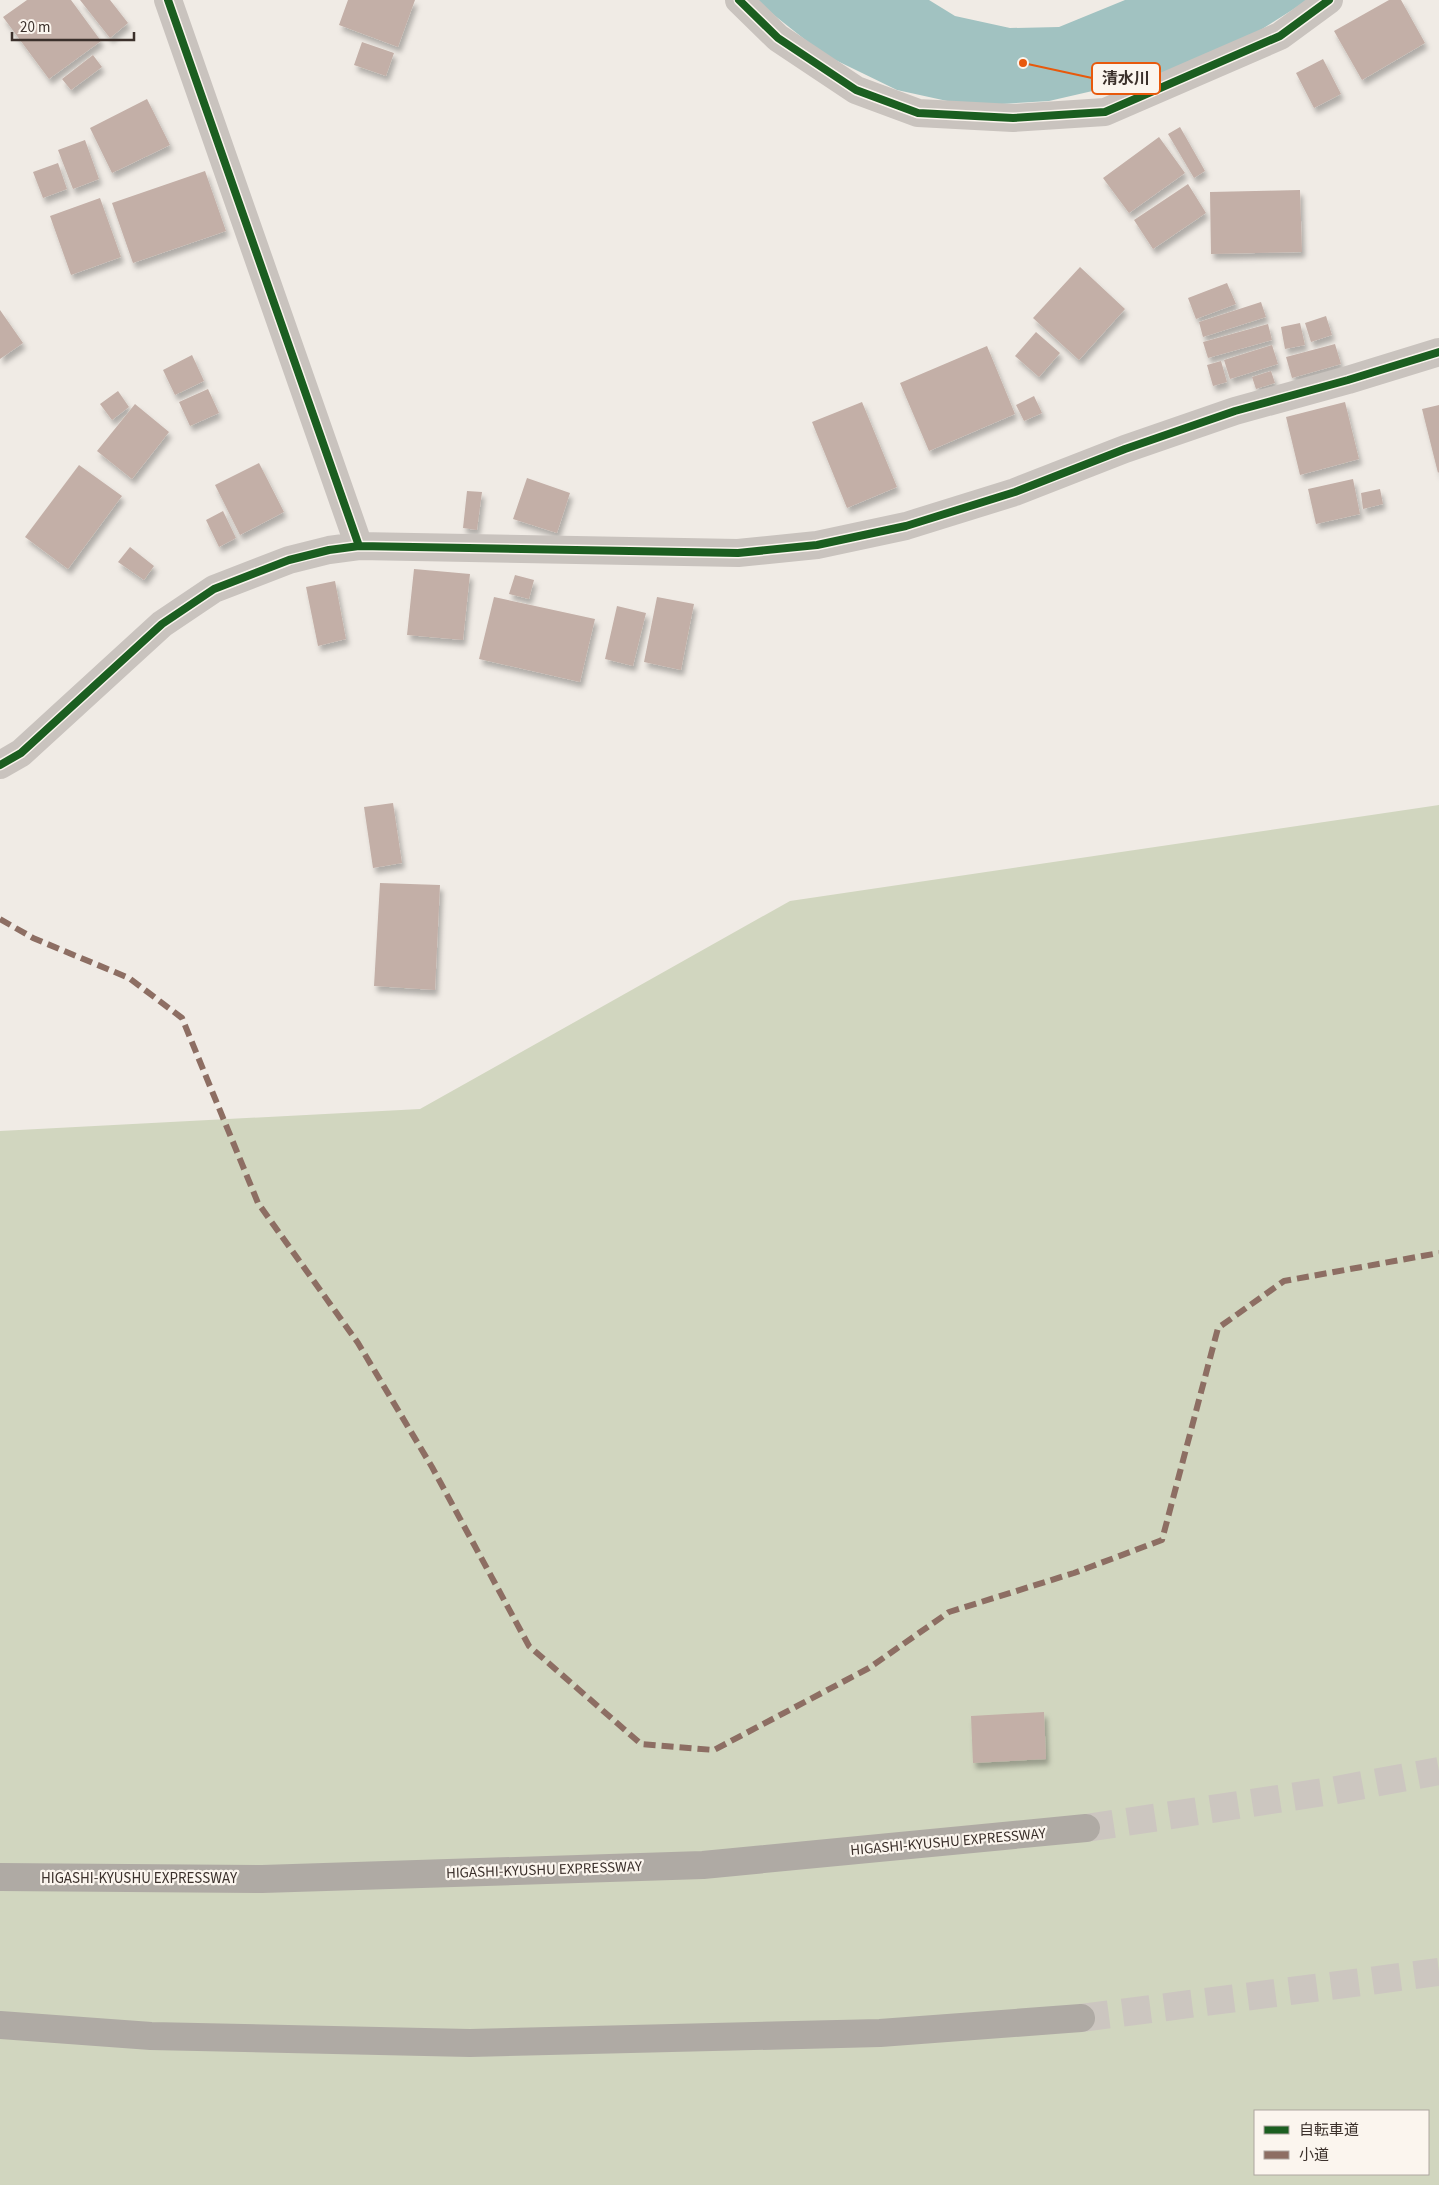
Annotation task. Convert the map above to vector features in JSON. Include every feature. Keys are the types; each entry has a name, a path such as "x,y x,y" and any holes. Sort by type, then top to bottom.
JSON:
{"highway":[{"name":"HIGASHI-KYUSHU EXPRESSWAY","path":"0,1877 262,1879 703,1865 1086,1828"},
{"path":"0,2025 151,2036 470,2043 880,2033 1081,2018"}],"street":[{"path":"168,0 359,546"},
{"path":"739,0 778,38 856,90 918,113 1013,118 1105,112 1280,36 1329,0"},
{"path":"0,764 21,754 162,624 214,589 289,560 329,550 359,546 738,553 818,545 906,526 1015,492 1125,449 1235,411 1348,380 1439,352"}],"green space":[{"path":"1439,805 1439,2185 0,2185 0,1131 420,1109 790,901"}],"water":[{"path":"755,0 929,0 955,16 1010,28 1059,27 1125,0 1308,0 1232,48 1149,78 1049,101 970,106 897,90 823,54"}],"building":[{"path":"27,0 71,0 101,41 49,79 3,17"},
{"path":"80,0 110,0 128,23 110,38"},
{"path":"348,0 415,0 398,47 339,25"},
{"path":"1389,0 1401,0 1425,43 1362,80 1334,31"},
{"path":"362,42 394,53 386,76 354,65"},
{"path":"93,55 102,67 71,90 62,79"},
{"path":"1323,59 1341,94 1314,108 1296,73"},
{"path":"147,99 170,145 112,173 90,128"},
{"path":"1180,127 1205,171 1194,178 1168,134"},
{"path":"1159,137 1185,173 1129,213 1103,178"},
{"path":"85,140 99,179 73,189 58,150"},
{"path":"58,163 67,189 43,198 33,172"},
{"path":"205,171 226,231 133,263 112,203"},
{"path":"1188,184 1206,213 1153,249 1134,220"},
{"path":"1300,190 1302,252 1211,254 1210,192"},
{"path":"100,198 121,257 71,275 50,216"},
{"path":"1080,267 1125,309 1079,360 1033,318"},
{"path":"1227,283 1236,304 1196,319 1188,298"},
{"path":"1261,302 1266,317 1203,337 1199,322"},
{"path":"0,310 23,343 0,359"},
{"path":"1326,316 1332,335 1311,342 1305,323"},
{"path":"1300,323 1305,345 1285,349 1281,327"},
{"path":"1268,324 1272,340 1208,358 1203,342"},
{"path":"1036,332 1060,353 1039,377 1015,356"},
{"path":"1335,344 1341,364 1292,378 1286,357"},
{"path":"1272,345 1278,364 1230,379 1224,360"},
{"path":"987,346 1015,414 929,451 900,383"},
{"path":"192,355 204,381 175,395 163,370"},
{"path":"1221,361 1227,382 1213,386 1207,365"},
{"path":"1271,371 1275,383 1256,389 1252,377"},
{"path":"208,389 219,413 190,426 179,402"},
{"path":"118,391 129,407 112,420 100,404"},
{"path":"1034,396 1042,413 1024,421 1016,405"},
{"path":"862,402 897,487 847,508 812,422"},
{"path":"1345,402 1359,459 1300,475 1286,417"},
{"path":"135,404 169,432 132,479 97,451"},
{"path":"1439,405 1439,472 1438,473 1422,409"},
{"path":"259,463 284,512 240,535 215,485"},
{"path":"79,465 122,496 68,569 25,537"},
{"path":"527,478 570,493 557,533 513,519"},
{"path":"1353,479 1360,514 1316,524 1308,489"},
{"path":"1380,489 1383,504 1363,509 1361,493"},
{"path":"467,491 482,492 477,530 463,528"},
{"path":"223,511 236,538 219,547 206,520"},
{"path":"130,547 154,566 144,580 118,562"},
{"path":"414,569 470,574 463,640 407,635"},
{"path":"515,575 534,580 529,599 509,594"},
{"path":"335,581 346,639 318,646 306,587"},
{"path":"494,597 595,619 580,682 479,659"},
{"path":"657,597 694,604 681,670 644,662"},
{"path":"617,606 646,613 633,666 605,659"},
{"path":"393,803 402,863 373,868 364,807"},
{"path":"380,883 440,885 435,990 374,986"},
{"path":"1044,1712 1046,1759 973,1763 971,1716"}],"tunnel":[{"path":"1086,1828 1331,1791 1439,1771"},
{"path":"1081,2018 1439,1972"}],"marked path":[{"path":"0,919 33,938 129,978 182,1018 258,1203 358,1343 432,1467 529,1646 641,1744 714,1750 869,1668 949,1612 1074,1573 1162,1540 1218,1328 1284,1281 1439,1253"}],"cycle path":[{"path":"168,0 359,546"},
{"path":"739,0 778,38 856,90 918,113 1013,118 1105,112 1280,36 1329,0"},
{"path":"0,765 21,753 162,624 214,589 289,560 329,550 359,546 738,553 817,545 906,526 1015,492 1125,449 1235,411 1348,380 1439,352"}],"place":[{"name":"清水川","path":"1023,63"}]}
